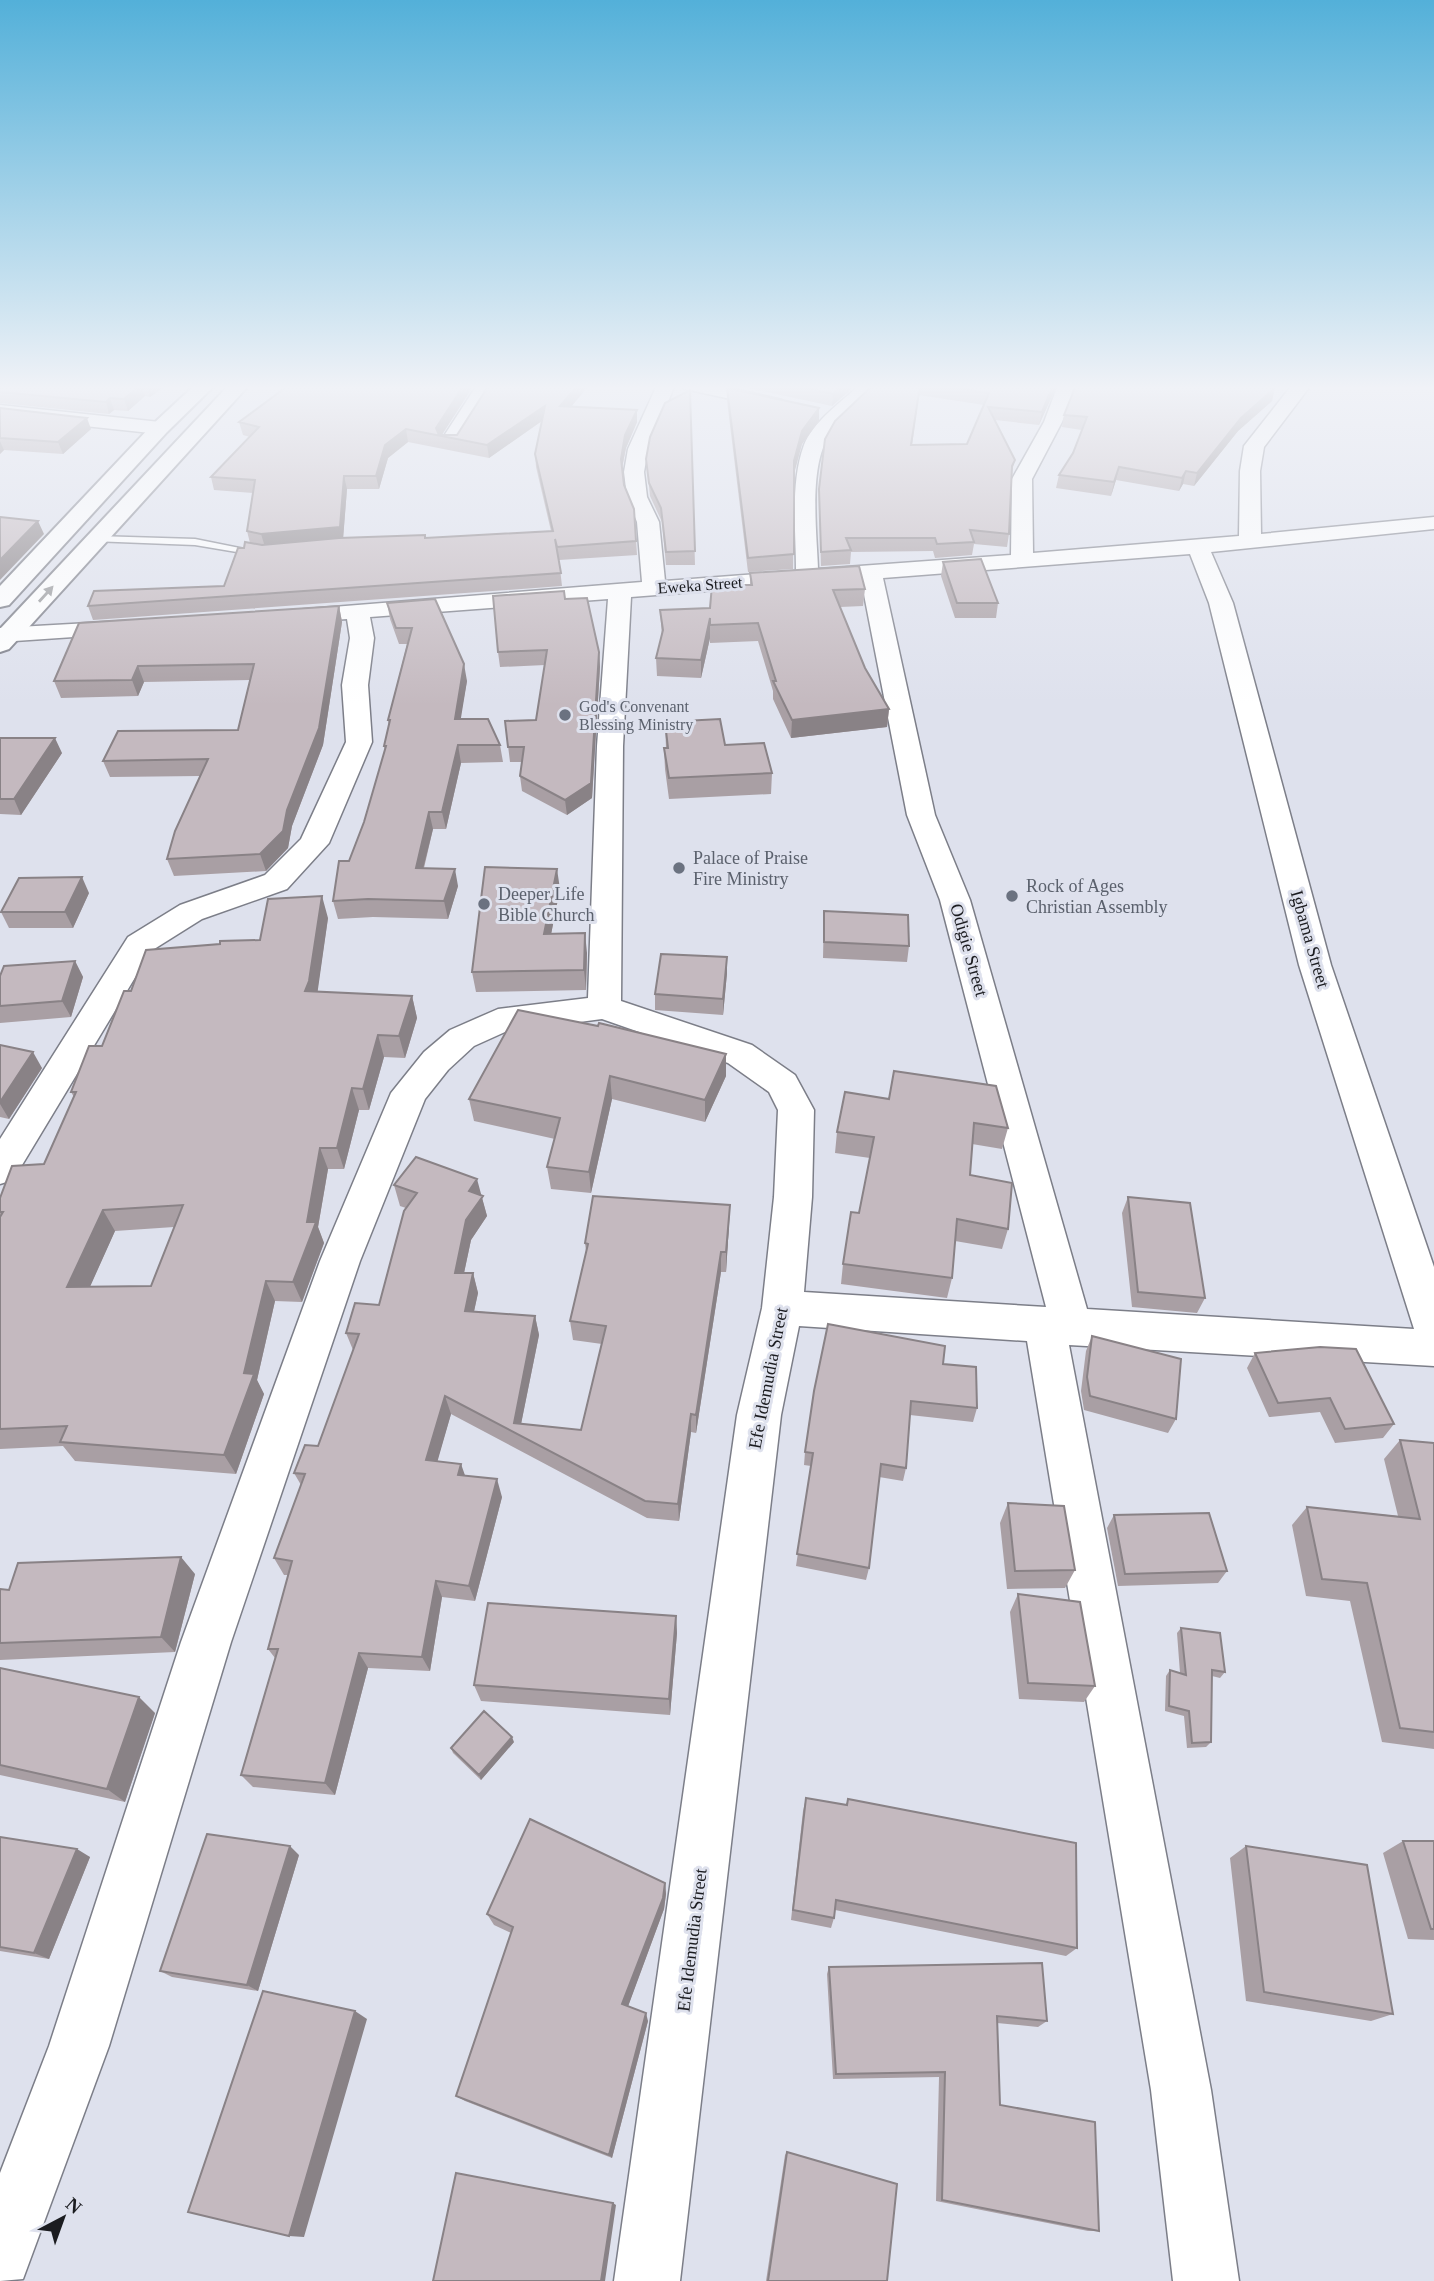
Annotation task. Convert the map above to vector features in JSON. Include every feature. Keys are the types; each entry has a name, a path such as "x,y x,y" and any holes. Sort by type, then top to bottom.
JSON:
{"main road":[{"path":"0,600 101,491"},
{"path":"3,638 140,491"}],"street":[{"path":"0,2256 79,2046 211,1628 340,1261 409,1093 436,1061 463,1038 498,1021 604,1007 610,746 648,522 636,491"},
{"path":"807,491 807,577"},
{"path":"1021,560 1022,491"},
{"path":"1250,491 1250,541"},
{"name":"Eweka Street","path":"275,617 1432,528"},
{"name":"Igbama Street","path":"1198,547 1221,603 1315,965 1434,1328"},
{"name":"Odigie Street","path":"871,572 921,815 955,900 1059,1327 1181,2090 1206,2281"},
{"path":"0,1170 139,944 191,912 276,882 314,843 359,742 355,685 362,638 357,611"},
{"path":"3,638 141,627"},
{"name":"Efe Idemudia Street","path":"604,1007 740,1055 783,1084 796,1110 793,1197 782,1308 759,1415 647,2281"},
{"path":"782,1308 1434,1348"}],"lane":[{"path":"96,538 195,542 247,552 278,552"}],"building":[{"path":"253,491 343,491 340,527 261,534 247,531"},
{"path":"544,491 627,491 634,509 636,541 557,547 555,539 561,573 88,606 94,591 224,586 238,548 244,548 245,542 262,545 339,538 425,535 425,538 553,531"},
{"path":"653,491 693,491 695,551 666,552 661,508"},
{"path":"740,491 794,491 794,554 748,558"},
{"path":"819,491 1011,491 1009,534 970,530 974,542 937,544 935,538 846,538 851,550 821,552"},
{"path":"0,517 38,521 0,560"},
{"path":"981,559 998,603 957,603 943,562"},
{"path":"859,566 865,589 833,590 865,668 889,709 792,720 773,681 776,681 758,623 710,625 710,618 701,660 656,658 663,630 660,610 710,608 712,585 752,585 750,573"},
{"path":"564,591 565,599 587,598 599,652 591,783 565,800 520,776 524,747 508,747 505,721 536,720 547,650 498,652 493,596"},
{"path":"435,599 464,664 455,719 488,719 500,745 458,745 442,812 429,812 416,868 455,869 444,901 333,901 339,861 349,861 364,822 386,746 388,720 412,628 396,628 387,603"},
{"path":"339,606 319,728 287,810 283,831 260,854 167,859 175,831 208,759 103,761 118,731 238,730 254,664 138,666 132,680 54,681 79,623"},
{"path":"720,719 725,745 764,743 772,773 669,778 664,748 668,748 665,722"},
{"path":"0,738 55,738 14,799 0,799"},
{"path":"485,867 557,869 544,934 585,933 584,970 472,972"},
{"path":"82,877 65,912 1,912 19,878"},
{"path":"322,896 309,981 305,991 412,996 399,1036 378,1035 363,1089 352,1088 337,1148 320,1148 307,1222 316,1222 293,1282 266,1281 244,1373 254,1374 224,1455 60,1442 67,1426 0,1429 0,1217 3,1212 0,1212 0,1198 12,1166 44,1164 76,1092 71,1092 89,1046 102,1046 124,991 131,991 146,950 220,944 220,941 260,940 268,899","holes":["183,1205 151,1286 67,1287 103,1210"]},
{"path":"824,911 908,915 909,946 824,942"},
{"path":"661,954 727,957 723,999 655,994"},
{"path":"75,961 62,1001 0,1006 0,976 4,966"},
{"path":"518,1010 598,1026 599,1023 726,1054 705,1100 610,1076 589,1172 547,1167 560,1118 469,1099"},
{"path":"0,1045 33,1052 0,1102"},
{"path":"894,1071 996,1086 1008,1128 974,1123 970,1175 1012,1183 1008,1229 957,1219 952,1278 843,1264 851,1212 859,1213 874,1137 837,1132 845,1092 889,1099"},
{"path":"416,1157 477,1179 469,1191 483,1196 466,1220 455,1273 473,1273 465,1311 535,1316 514,1423 581,1430 606,1326 570,1321 588,1244 585,1243 593,1196 730,1205 726,1252 721,1252 696,1415 691,1414 678,1504 645,1501 445,1396 426,1460 461,1464 458,1475 497,1479 469,1586 436,1581 422,1657 359,1653 325,1783 241,1775 278,1649 268,1649 292,1561 274,1558 305,1474 294,1473 305,1445 318,1446 359,1334 346,1333 355,1303 379,1305 404,1211 417,1193 394,1185"},
{"path":"1128,1197 1190,1203 1205,1298 1138,1292"},
{"path":"828,1324 945,1346 943,1364 976,1367 977,1408 911,1401 906,1468 881,1464 869,1568 797,1554 813,1453 805,1452"},
{"path":"1092,1336 1181,1359 1176,1419 1090,1396 1087,1377"},
{"path":"1320,1347 1356,1349 1394,1424 1345,1429 1330,1398 1278,1403 1255,1353"},
{"path":"1400,1440 1434,1443 1434,1732 1400,1728 1367,1583 1322,1579 1307,1507 1420,1519"},
{"path":"1008,1503 1064,1506 1075,1570 1015,1571"},
{"path":"1209,1513 1227,1571 1125,1574 1114,1515"},
{"path":"181,1557 161,1637 0,1643 0,1589 9,1590 18,1563"},
{"path":"1018,1594 1080,1602 1095,1686 1028,1683"},
{"path":"488,1603 676,1616 669,1699 474,1685"},
{"path":"1181,1628 1220,1633 1225,1672 1212,1670 1211,1742 1192,1743 1189,1711 1169,1706 1170,1670 1186,1675"},
{"path":"0,1668 139,1697 107,1789 0,1765"},
{"path":"484,1711 512,1737 479,1775 451,1748"},
{"path":"806,1798 847,1805 848,1799 1076,1843 1077,1948 836,1900 834,1918 793,1910"},
{"path":"530,1819 665,1883 663,1898 622,2004 646,2013 609,2155 456,2096 513,1927 487,1914"},
{"path":"207,1834 290,1846 247,1985 160,1971"},
{"path":"0,1837 77,1849 34,1953 0,1947"},
{"path":"1403,1841 1434,1841 1434,1929 1431,1929"},
{"path":"1246,1846 1367,1865 1393,2014 1264,1992"},
{"path":"1042,1963 1047,2021 997,2016 1000,2105 1095,2122 1099,2231 942,2200 945,2072 836,2074 829,1967"},
{"path":"263,1991 355,2011 289,2236 188,2212"},
{"path":"787,2152 897,2184 887,2281 768,2281"},
{"path":"456,2173 613,2203 601,2281 433,2281"}],"place":[{"name":"God's Convenant Blessing Ministry","path":"565,715"},
{"name":"Palace of Praise Fire Ministry","path":"679,868"},
{"name":"Rock of Ages Christian Assembly","path":"1012,896"},
{"name":"Deeper Life Bible Church","path":"484,904"}]}
